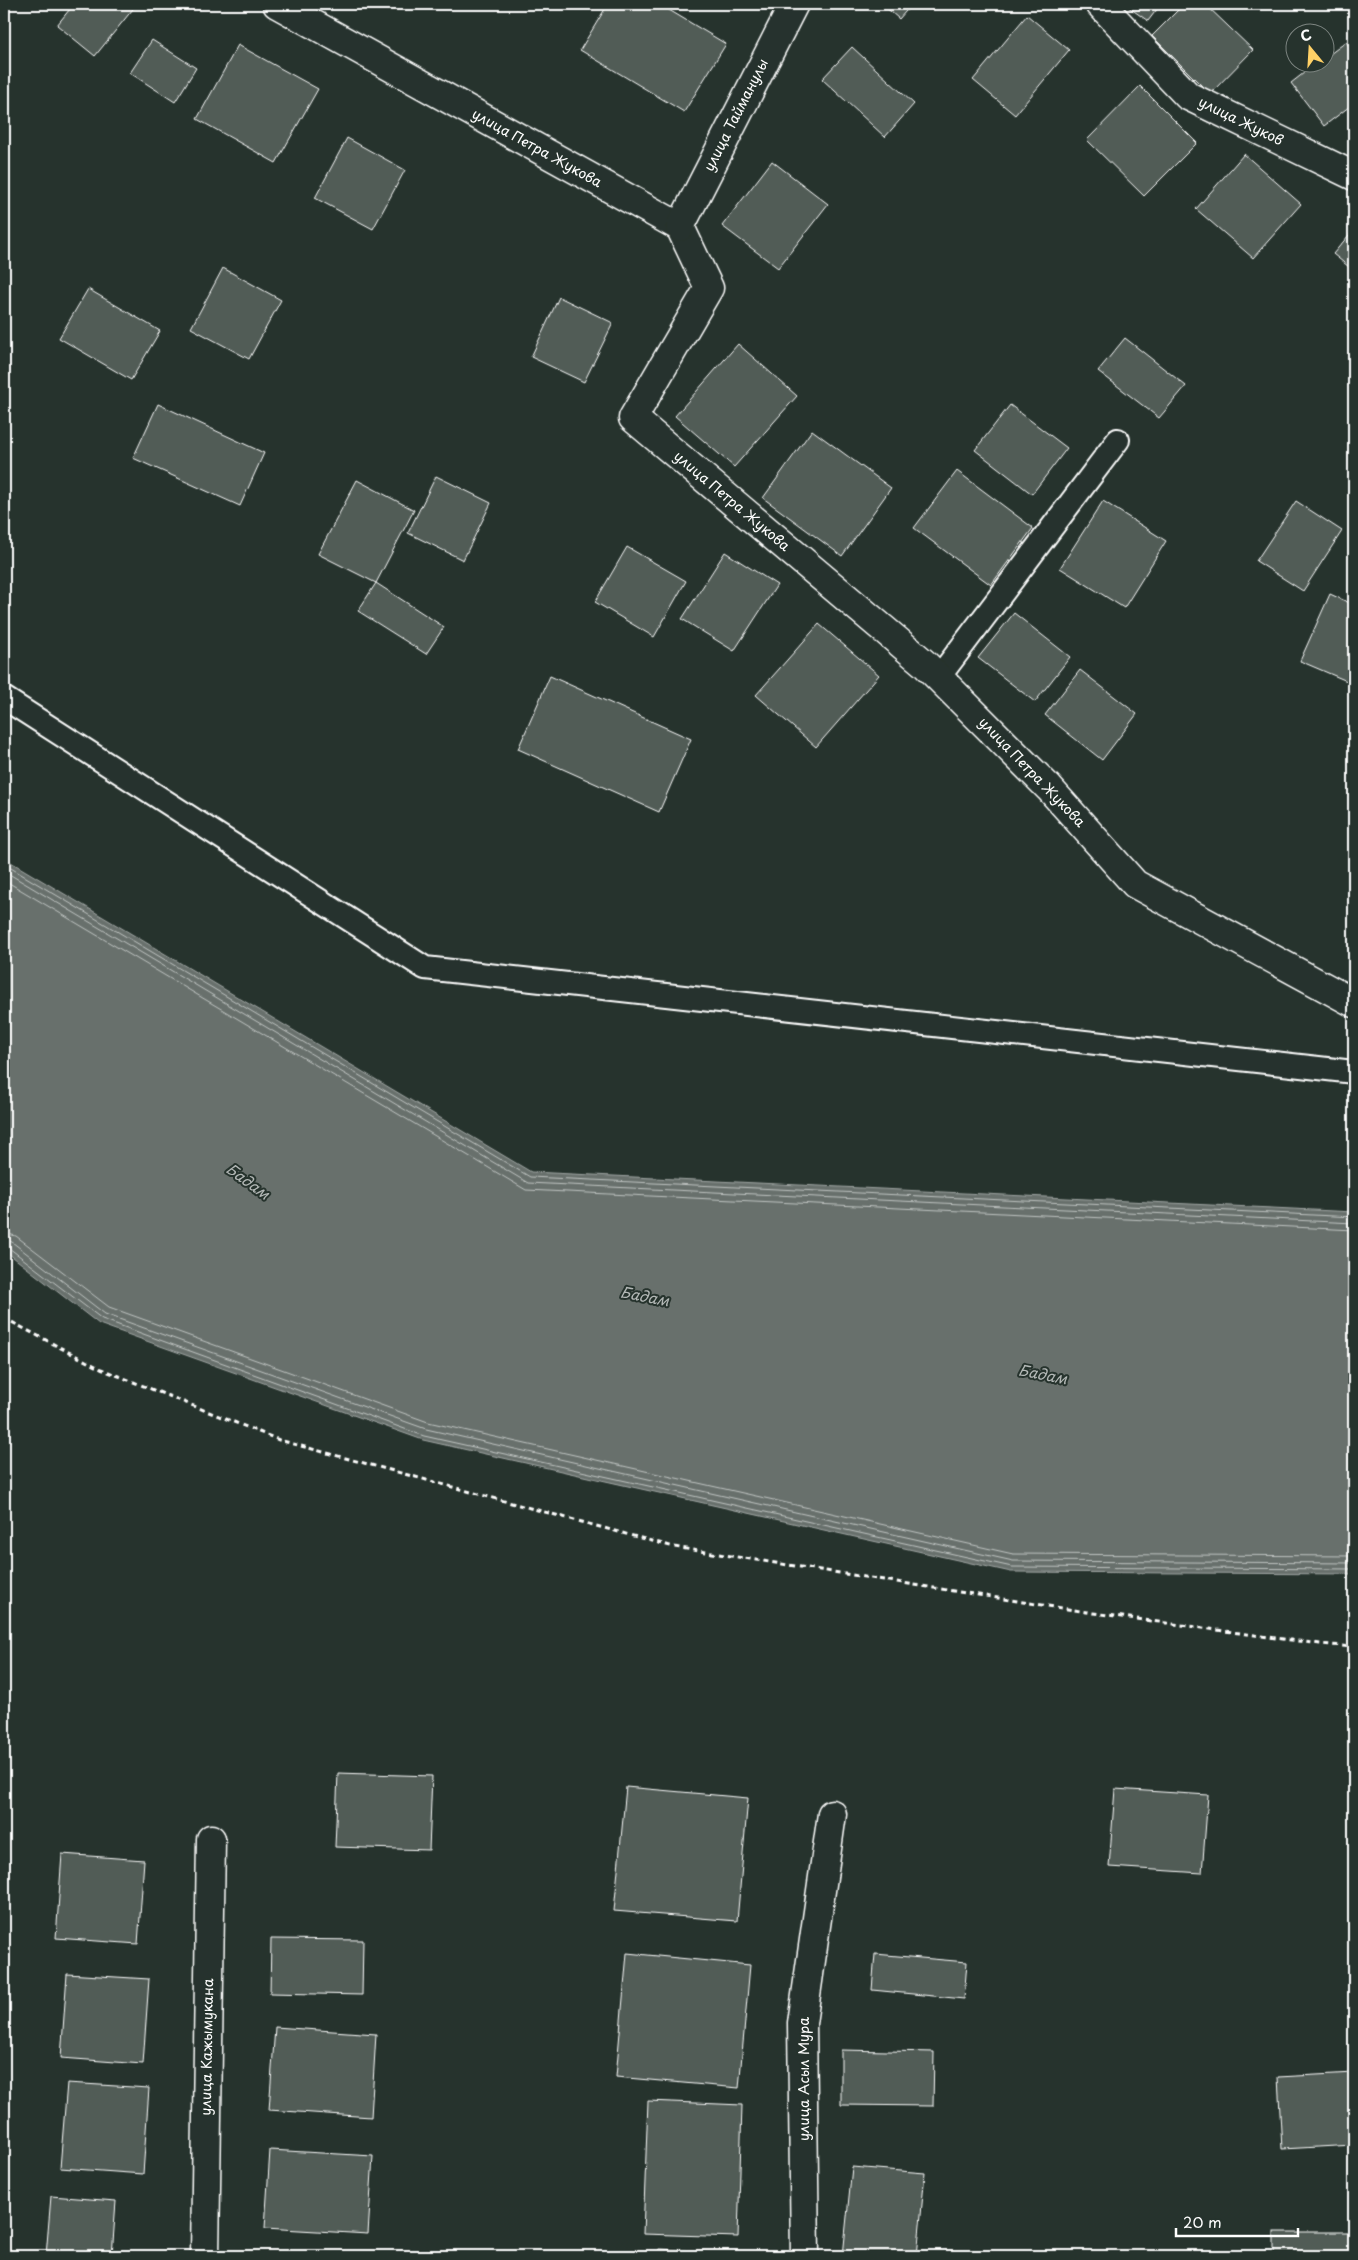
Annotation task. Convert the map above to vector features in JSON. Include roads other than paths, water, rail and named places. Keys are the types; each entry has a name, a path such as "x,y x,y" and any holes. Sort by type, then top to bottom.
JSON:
{"street":[{"name":"улица Петра Жукова","path":"277,4 680,227 709,288 633,418 939,677 1049,788 1135,884 1354,1003"},
{"name":"улица Тайманулы","path":"680,227 794,4"},
{"name":"улица Жуков","path":"1100,4 1188,96 1354,176"},
{"name":"улица Асыл Мура","path":"805,2256 802,2023 832,1814"},
{"name":"улица Кажымукана","path":"205,2256 211,1839"}],"lane":[{"path":"939,677 1118,440"},
{"path":"4,698 425,968 1354,1072"}],"water":[{"name":"Бадам","path":"4,858 531,1172 1354,1212 1354,1574 1011,1572 423,1440 99,1324 4,1250"}]}
